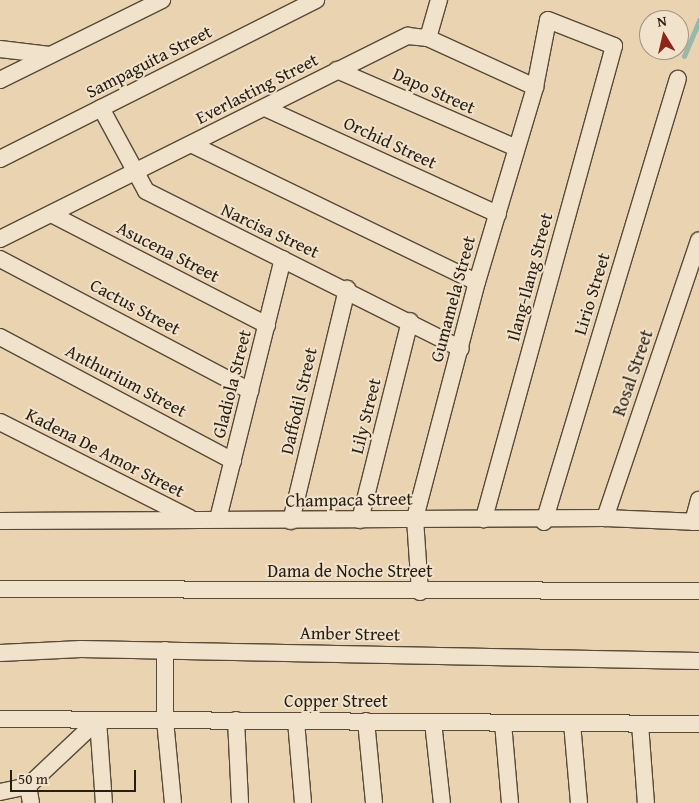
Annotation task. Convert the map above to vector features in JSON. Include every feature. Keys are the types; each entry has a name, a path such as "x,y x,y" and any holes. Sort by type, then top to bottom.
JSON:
{"street":[{"name":"Sampaguita Street","path":"0,159 316,0"},
{"path":"428,38 439,0"},
{"path":"0,80 151,2"},
{"name":"Gumamela Street","path":"420,592 415,518 461,349 477,282 535,87 548,20 614,46"},
{"name":"Everlasting Street","path":"0,239 134,176 337,70 396,40 408,36 428,38 535,87"},
{"name":"Ilang-Ilang Street","path":"484,519 614,46"},
{"path":"0,49 50,55"},
{"name":"Dapo Street","path":"337,70 516,148"},
{"name":"Lirio Street","path":"544,522 678,79"},
{"name":"Narcisa Street","path":"101,108 134,176 146,191 182,212 347,289 461,349"},
{"name":"Orchid Street","path":"265,108 498,214"},
{"path":"193,145 477,282"},
{"name":"Asucena Street","path":"51,214 267,325"},
{"name":"Rosal Street","path":"606,518 699,240"},
{"name":"Cactus Street","path":"0,259 250,391"},
{"name":"Gladiola Street","path":"218,519 283,259"},
{"name":"Daffodil Street","path":"291,521 347,289"},
{"name":"Lily Street","path":"360,520 410,322"},
{"name":"Anthurium Street","path":"0,337 233,461"},
{"name":"Kadena De Amor Street","path":"0,422 192,519"},
{"path":"696,522 699,500"},
{"name":"Champaca Street","path":"0,521 218,519 291,521 415,518 544,522 606,518 696,522"},
{"name":"Dama de Noche Street","path":"0,589 420,592 699,591"},
{"name":"Amber Street","path":"0,653 48,649 165,650 699,661"},
{"path":"165,650 165,720 173,803"},
{"name":"Copper Street","path":"0,719 699,724"},
{"path":"0,792 28,786 98,720"},
{"path":"98,720 104,803"},
{"path":"236,720 240,803"},
{"path":"296,721 303,803"},
{"path":"366,721 374,803"},
{"path":"433,722 442,803"},
{"path":"503,722 510,803"},
{"path":"572,723 579,803"},
{"path":"640,724 646,803"},
{"path":"28,786 31,803"}],"waterway":[{"path":"689,44 699,20"}]}
